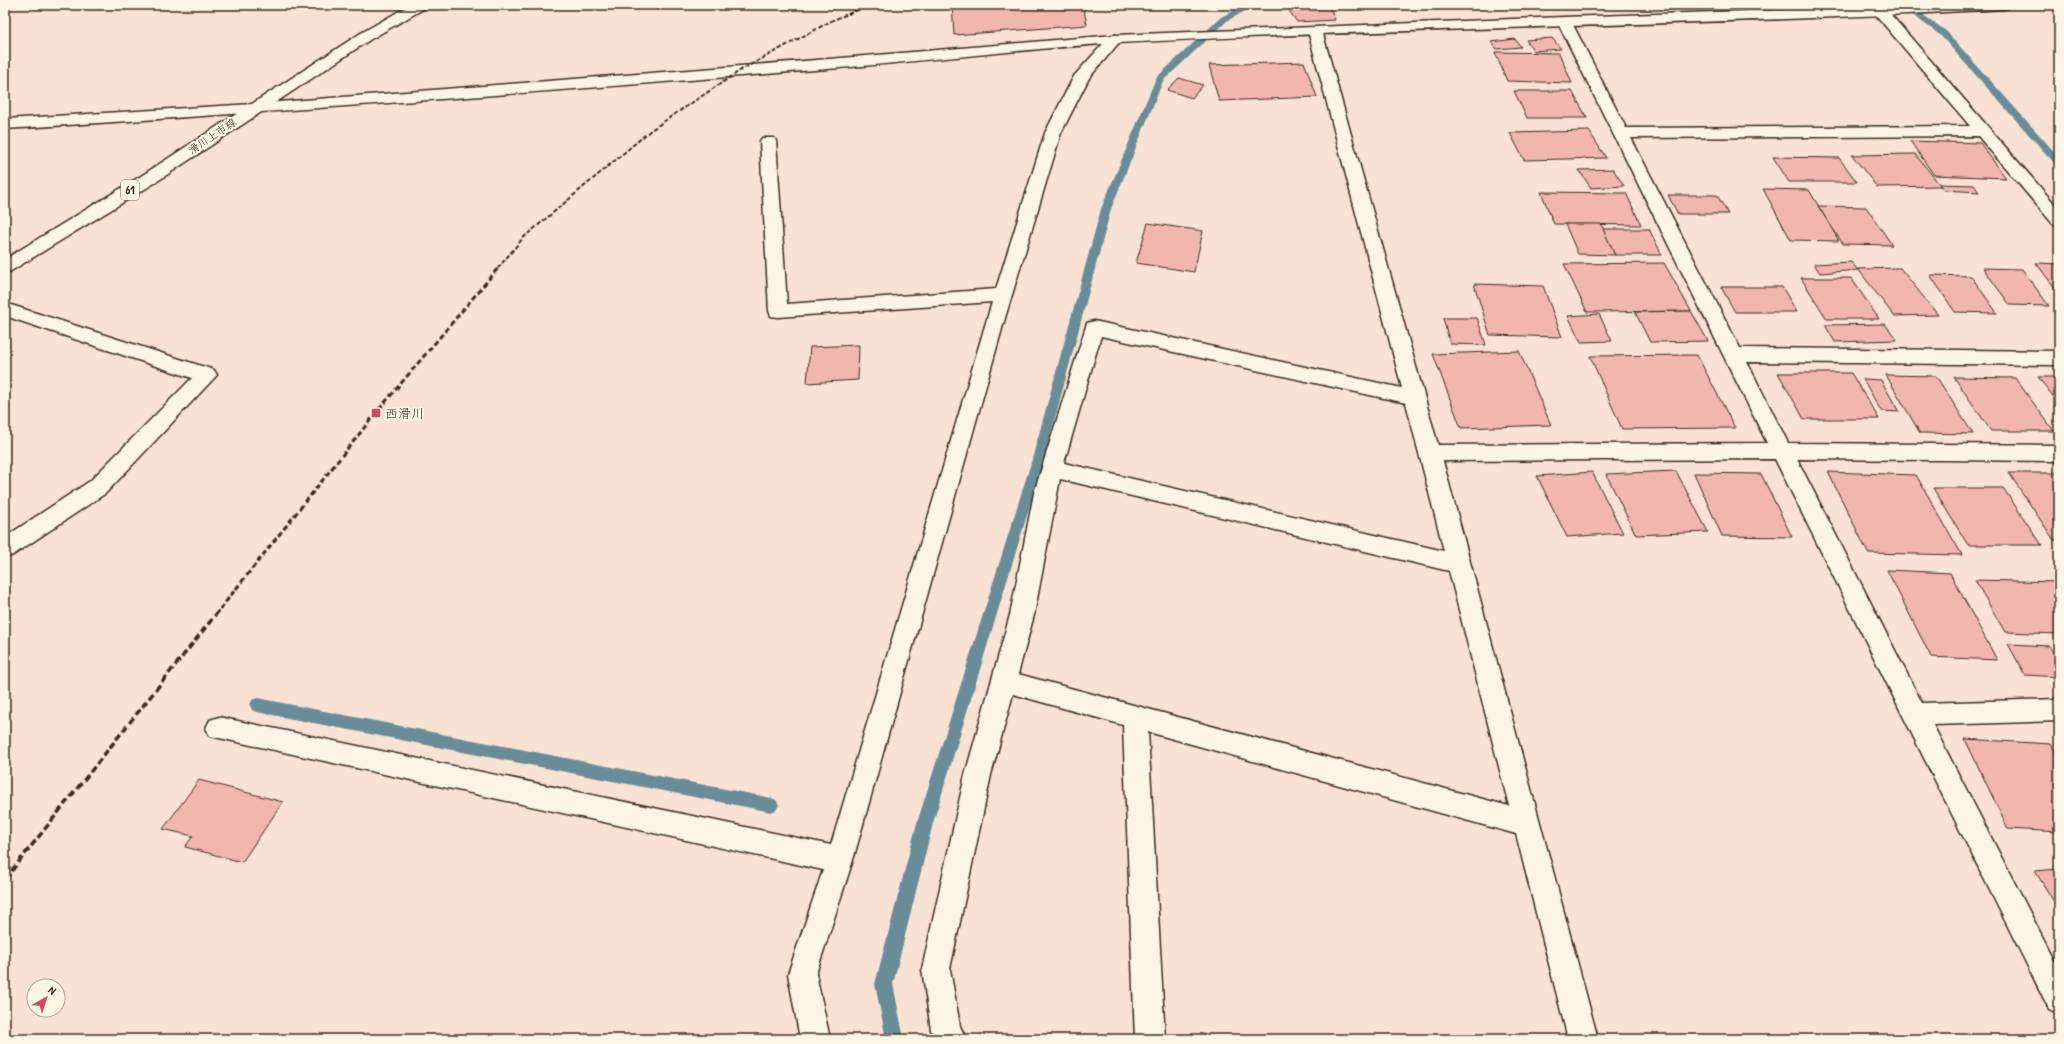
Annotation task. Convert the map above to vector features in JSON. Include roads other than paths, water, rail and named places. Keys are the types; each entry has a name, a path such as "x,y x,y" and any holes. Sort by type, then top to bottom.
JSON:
{"street":[{"name":"滑川上市線","path":"5,268 146,180 366,36 420,5"},
{"path":"5,124 253,109 829,64 1125,38 1208,36 1564,21 1881,12 1923,7 2003,5"},
{"path":"1881,12 2059,220"},
{"path":"1564,21 2059,1000"},
{"path":"1315,31 1430,453 1583,1039"},
{"path":"815,1039 802,974 840,860 1003,295 1052,133 1082,76 1125,38"},
{"path":"1620,133 1983,131"},
{"path":"768,141 778,311 1003,295"},
{"path":"5,309 207,375 98,487 5,549"},
{"path":"951,1039 946,1030 936,969 978,775 1022,615 1045,493 1094,328 1415,398"},
{"path":"1733,355 2059,358"},
{"path":"1430,453 1781,451 2059,453"},
{"path":"1053,469 1459,564"},
{"path":"1004,681 1527,824"},
{"path":"1915,714 2059,710"},
{"path":"1135,717 1150,1039"},
{"path":"219,728 840,860"}],"waterway":[{"path":"895,1039 884,984 925,823 1037,463 1106,209 1159,80 1224,19 1252,5"},
{"path":"1903,5 1943,33 2059,163"},
{"path":"257,705 771,805"}],"railway":[{"path":"498,268 523,238 651,130 741,70 833,20 870,5"},
{"path":"220,609 376,413 499,267"},
{"path":"5,879 221,608"}],"place":[{"name":"西滑川","path":"376,413"}]}
